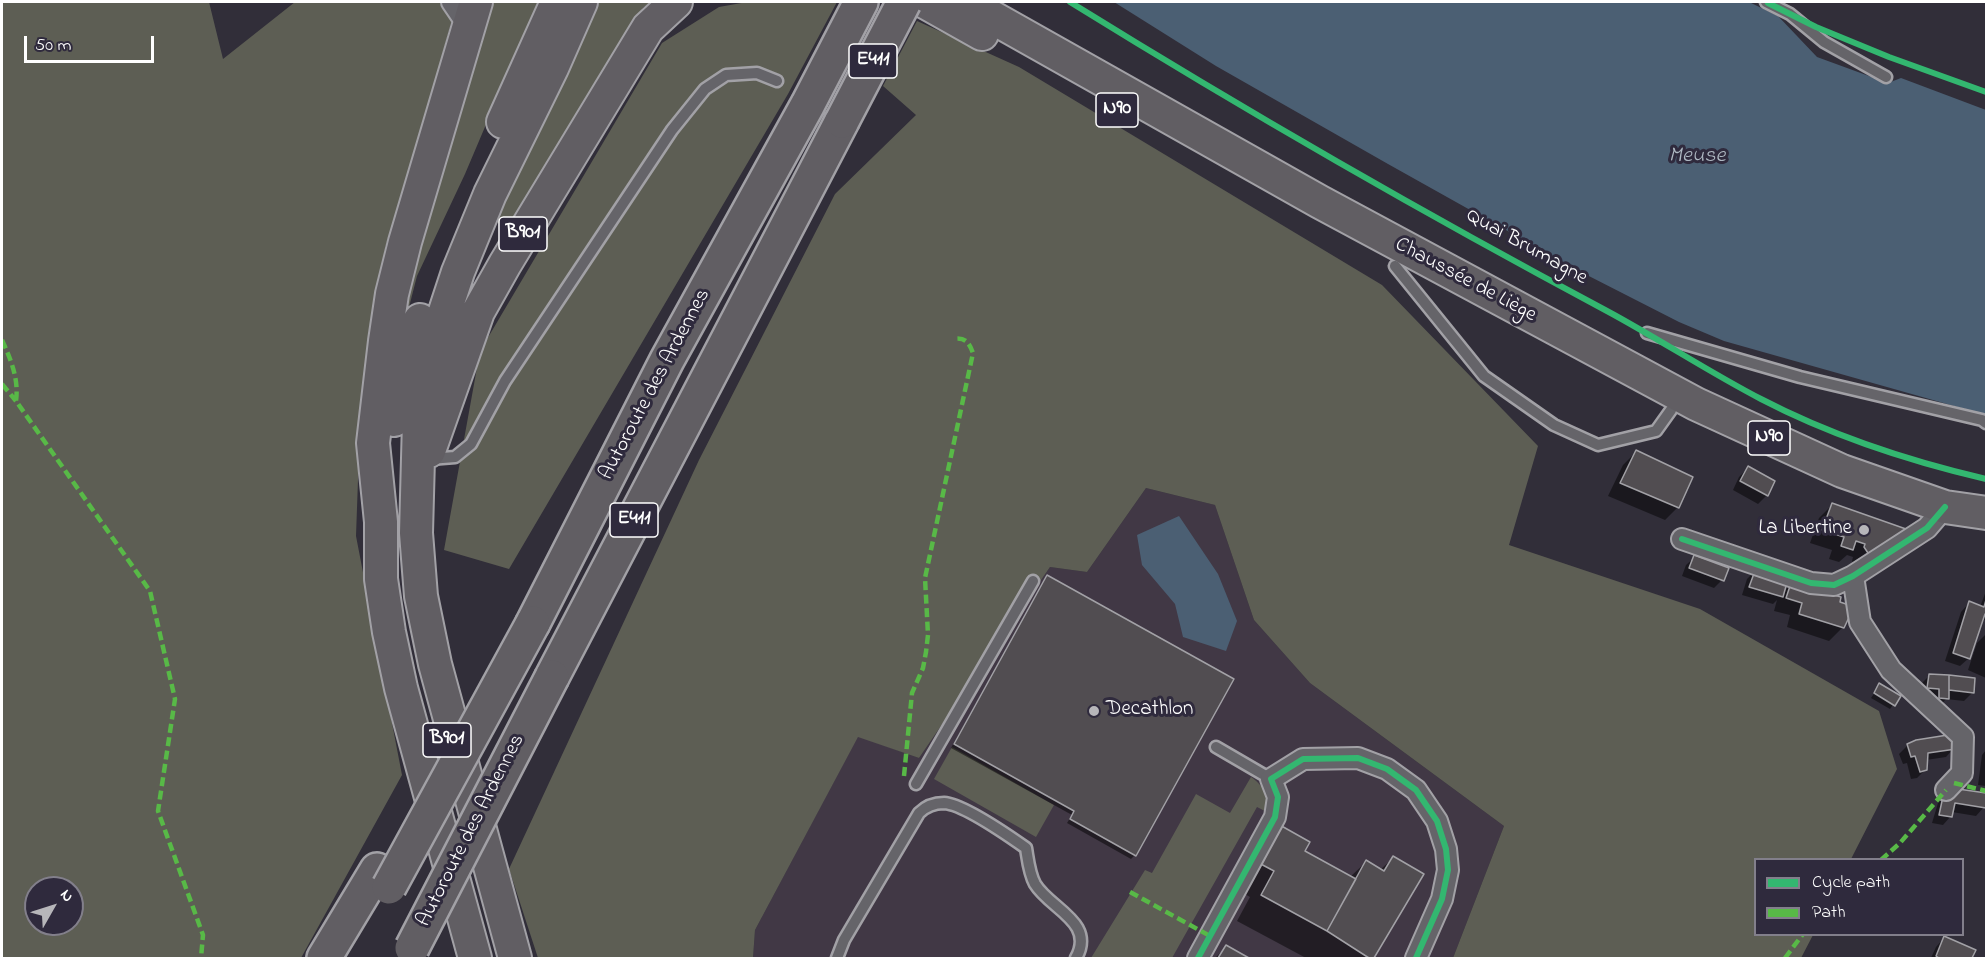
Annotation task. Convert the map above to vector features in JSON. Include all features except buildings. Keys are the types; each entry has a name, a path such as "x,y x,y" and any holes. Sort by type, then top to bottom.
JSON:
{"highway":[{"name":"Autoroute des Ardennes","path":"350,958 383,878 808,104 861,2"},
{"name":"Autoroute des Ardennes","path":"409,953 842,121 932,3"},
{"path":"324,958 383,878"}],"main road":[{"name":"B901","path":"381,522 398,394 420,318 488,155 557,2"},
{"name":"B901","path":"515,958 432,652 421,596 416,533 419,421 432,351 458,272 490,194 552,68 581,2"},
{"name":"B901","path":"416,492 478,312 648,28 676,2"},
{"path":"882,2 892,6 932,3"},
{"path":"1007,2 1653,362 1684,383 1684,407"},
{"name":"Chaussée de Liège","path":"932,3 1395,266 1577,366 1842,471 1945,507 1986,513"},
{"name":"Chaussée de Liège","path":"932,3 1320,202 1684,407"},
{"name":"B901","path":"466,10 392,294 373,443 381,522 381,579 388,632 401,688 475,958"}],"street":[{"path":"1682,539 1811,583 1834,585 1927,528 1945,507"},
{"path":"1852,576 1860,622 1891,670 1963,737 1962,774 1946,790"},
{"path":"1198,958 1275,817 1278,797 1271,779 1303,759 1358,758 1387,769 1416,790 1437,821 1446,849 1448,870 1442,900 1416,958"}],"lane":[{"path":"1768,2 1790,14 1824,42 1886,77"},
{"path":"427,459 455,457 471,444 505,381 672,130 705,89 726,75 756,74 777,81"},
{"path":"1395,266 1484,376 1554,425 1598,445 1656,431 1684,407"},
{"path":"1647,333 1800,377 1982,420 1986,423"},
{"path":"916,784 1033,581"},
{"path":"1216,747 1271,779"},
{"path":"837,958 844,940 919,813 926,806 946,803 995,827 1026,848 1034,882 1080,931 1081,950 1076,958"}],"shaded area":[{"path":"2,2 209,2 223,59 295,2 457,2 412,164 386,245 369,330 359,452 356,536 402,775 301,958 2,958"},
{"path":"489,2 538,2 465,174 417,276 388,389 400,306"},
{"path":"592,2 651,2 643,8 512,231 495,221"},
{"path":"747,2 837,2 788,94 509,569 444,550 480,351 662,43 719,7"},
{"path":"917,21 1019,67 1382,285 1538,446 1509,545 1700,609 1879,711 1897,769 1852,858 1754,858 1754,936 1812,936 1801,958 1453,958 1504,826 1310,683 1254,620 1215,505 1146,488 1087,572 1050,567 919,758 858,737 755,930 753,958 538,958 509,869 699,460 835,194 916,115 883,86"},
{"path":"1146,488 1215,505 1254,620 1310,683 1504,826 1453,958 753,958 755,930 858,736 919,758 1050,567 1087,572"},
{"path":"952,747 1054,805 1036,837 934,779"},
{"path":"1251,777 1265,792 1268,802 1267,812 1257,807 1172,958 1091,958 1145,870 1152,873 1196,794 1230,813"}],"water":[{"name":"Meuse","path":"1114,2 1749,2 1778,16 1817,57 1888,83 1901,78 1986,110 1986,415 1724,341 1679,322 1581,272 1388,164 1216,66"},
{"path":"1179,516 1218,574 1237,621 1226,651 1183,637 1175,604 1142,565 1137,535"}],"marked path":[{"path":"904,776 912,693 923,668 928,635 925,578 973,353 966,341 953,339"},
{"path":"2,340 15,377 16,401 150,591 175,699 158,811 203,935 201,958"},
{"path":"2,384 16,401"},
{"path":"1954,783 1986,791"},
{"path":"1883,858 1900,843 1946,790"},
{"path":"1130,892 1210,936"},
{"path":"1785,958 1802,936"}],"cycle path":[{"name":"Quai Brumagne","path":"1070,2 1336,161 1761,399 1815,425 1871,446 1986,479"},
{"path":"1768,3 1816,27 1889,57 1986,92"},
{"path":"1682,539 1811,583 1834,585 1853,576 1927,528 1945,507"},
{"path":"1198,958 1275,817 1278,797 1271,779 1303,759 1358,758 1387,769 1416,790 1437,821 1446,849 1448,870 1442,899 1416,958"}],"place":[{"name":"La Libertine","path":"1864,530"},
{"name":"Decathlon","path":"1094,711"}]}
